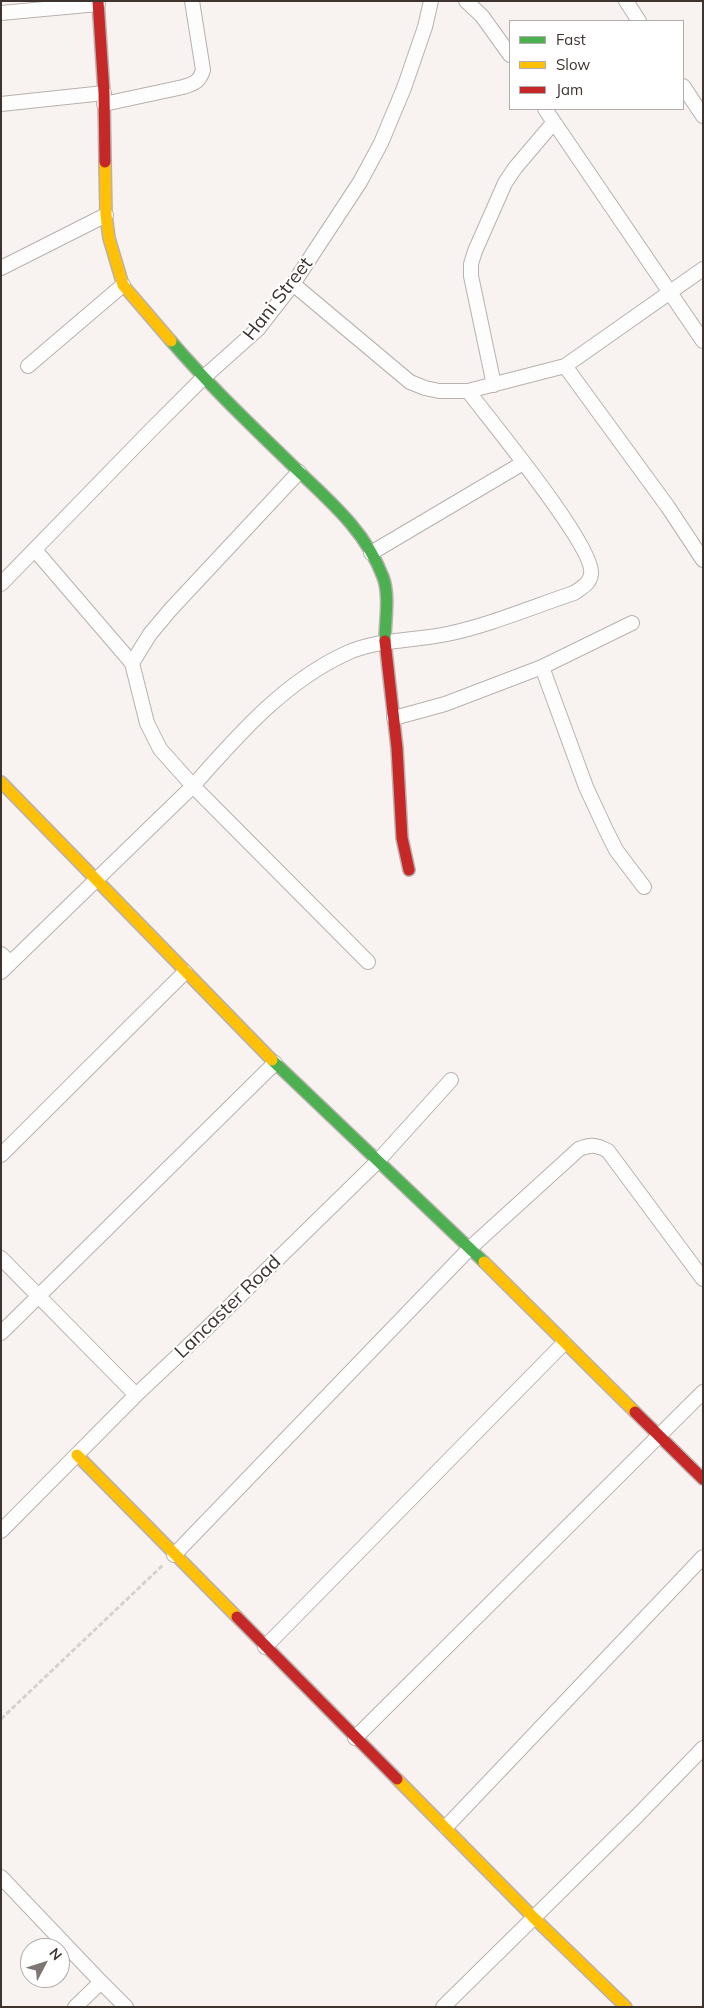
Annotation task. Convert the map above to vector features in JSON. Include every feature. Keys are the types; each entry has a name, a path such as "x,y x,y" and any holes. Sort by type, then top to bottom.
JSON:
{"street":[{"path":"1,104 104,98 193,84 200,78 203,70 192,1"},
{"name":"Hani Street","path":"1,584 203,378 258,329 293,284 360,182 381,143 404,88 425,27 431,1"},
{"path":"466,1 482,16 509,54"},
{"path":"626,1 638,20"},
{"path":"1,13 98,2 104,98 106,215 109,238 123,285 203,378 298,472 332,502 357,531 384,578 386,595 385,643 394,718 402,838 409,870"},
{"path":"684,88 703,116"},
{"path":"547,110 703,341"},
{"path":"494,386 471,276 471,264 505,183 515,168 554,122"},
{"path":"1,268 106,215"},
{"path":"293,284 410,382 439,391 468,391 494,386 566,366 703,270"},
{"path":"28,366 123,285"},
{"path":"566,366 668,507 703,560"},
{"path":"4,962 193,786 281,694 296,682 347,653 364,646 430,638 458,632 574,593 588,584 592,574 590,560 570,527 468,391"},
{"path":"371,553 523,463"},
{"path":"132,663 150,634 171,609 298,472"},
{"path":"35,550 132,663 147,723 160,749 193,786 368,962"},
{"path":"394,718 445,704 542,667 632,623"},
{"path":"542,667 586,787 616,850 644,887"},
{"path":"1,782 275,1063 377,1162 470,1248 703,1479"},
{"path":"1,1155 185,972"},
{"path":"1,1333 275,1063"},
{"name":"Lancaster Road","path":"1,1531 136,1395 211,1325 377,1162 452,1080"},
{"path":"174,1554 470,1248 578,1148 590,1144 600,1146 608,1151 703,1279"},
{"path":"1,1258 136,1395"},
{"path":"265,1646 564,1343"},
{"path":"355,1738 703,1392"},
{"path":"78,1455 355,1738 446,1827 533,1917 626,2007"},
{"path":"446,1827 703,1557"},
{"path":"443,2007 638,1815 703,1748"},
{"path":"1,1877 126,2007"},
{"path":"75,2007 101,1982"}],"path":[{"path":"1,1720 174,1554"}],"traffic: fast":[{"path":"171,341 199,373 343,515 366,544 385,584 387,600 385,641"},
{"path":"272,1060 484,1262"}],"traffic: slow":[{"path":"105,162 106,215 109,238 123,285 171,341"},
{"path":"1,782 272,1060"},
{"path":"484,1262 635,1412"},
{"path":"77,1455 237,1617"},
{"path":"397,1779 533,1917 626,2007"}],"traffic: jam":[{"path":"98,1 104,93 105,162"},
{"path":"385,641 397,748 402,838 409,870"},
{"path":"635,1412 703,1479"},
{"path":"237,1617 397,1779"}]}
